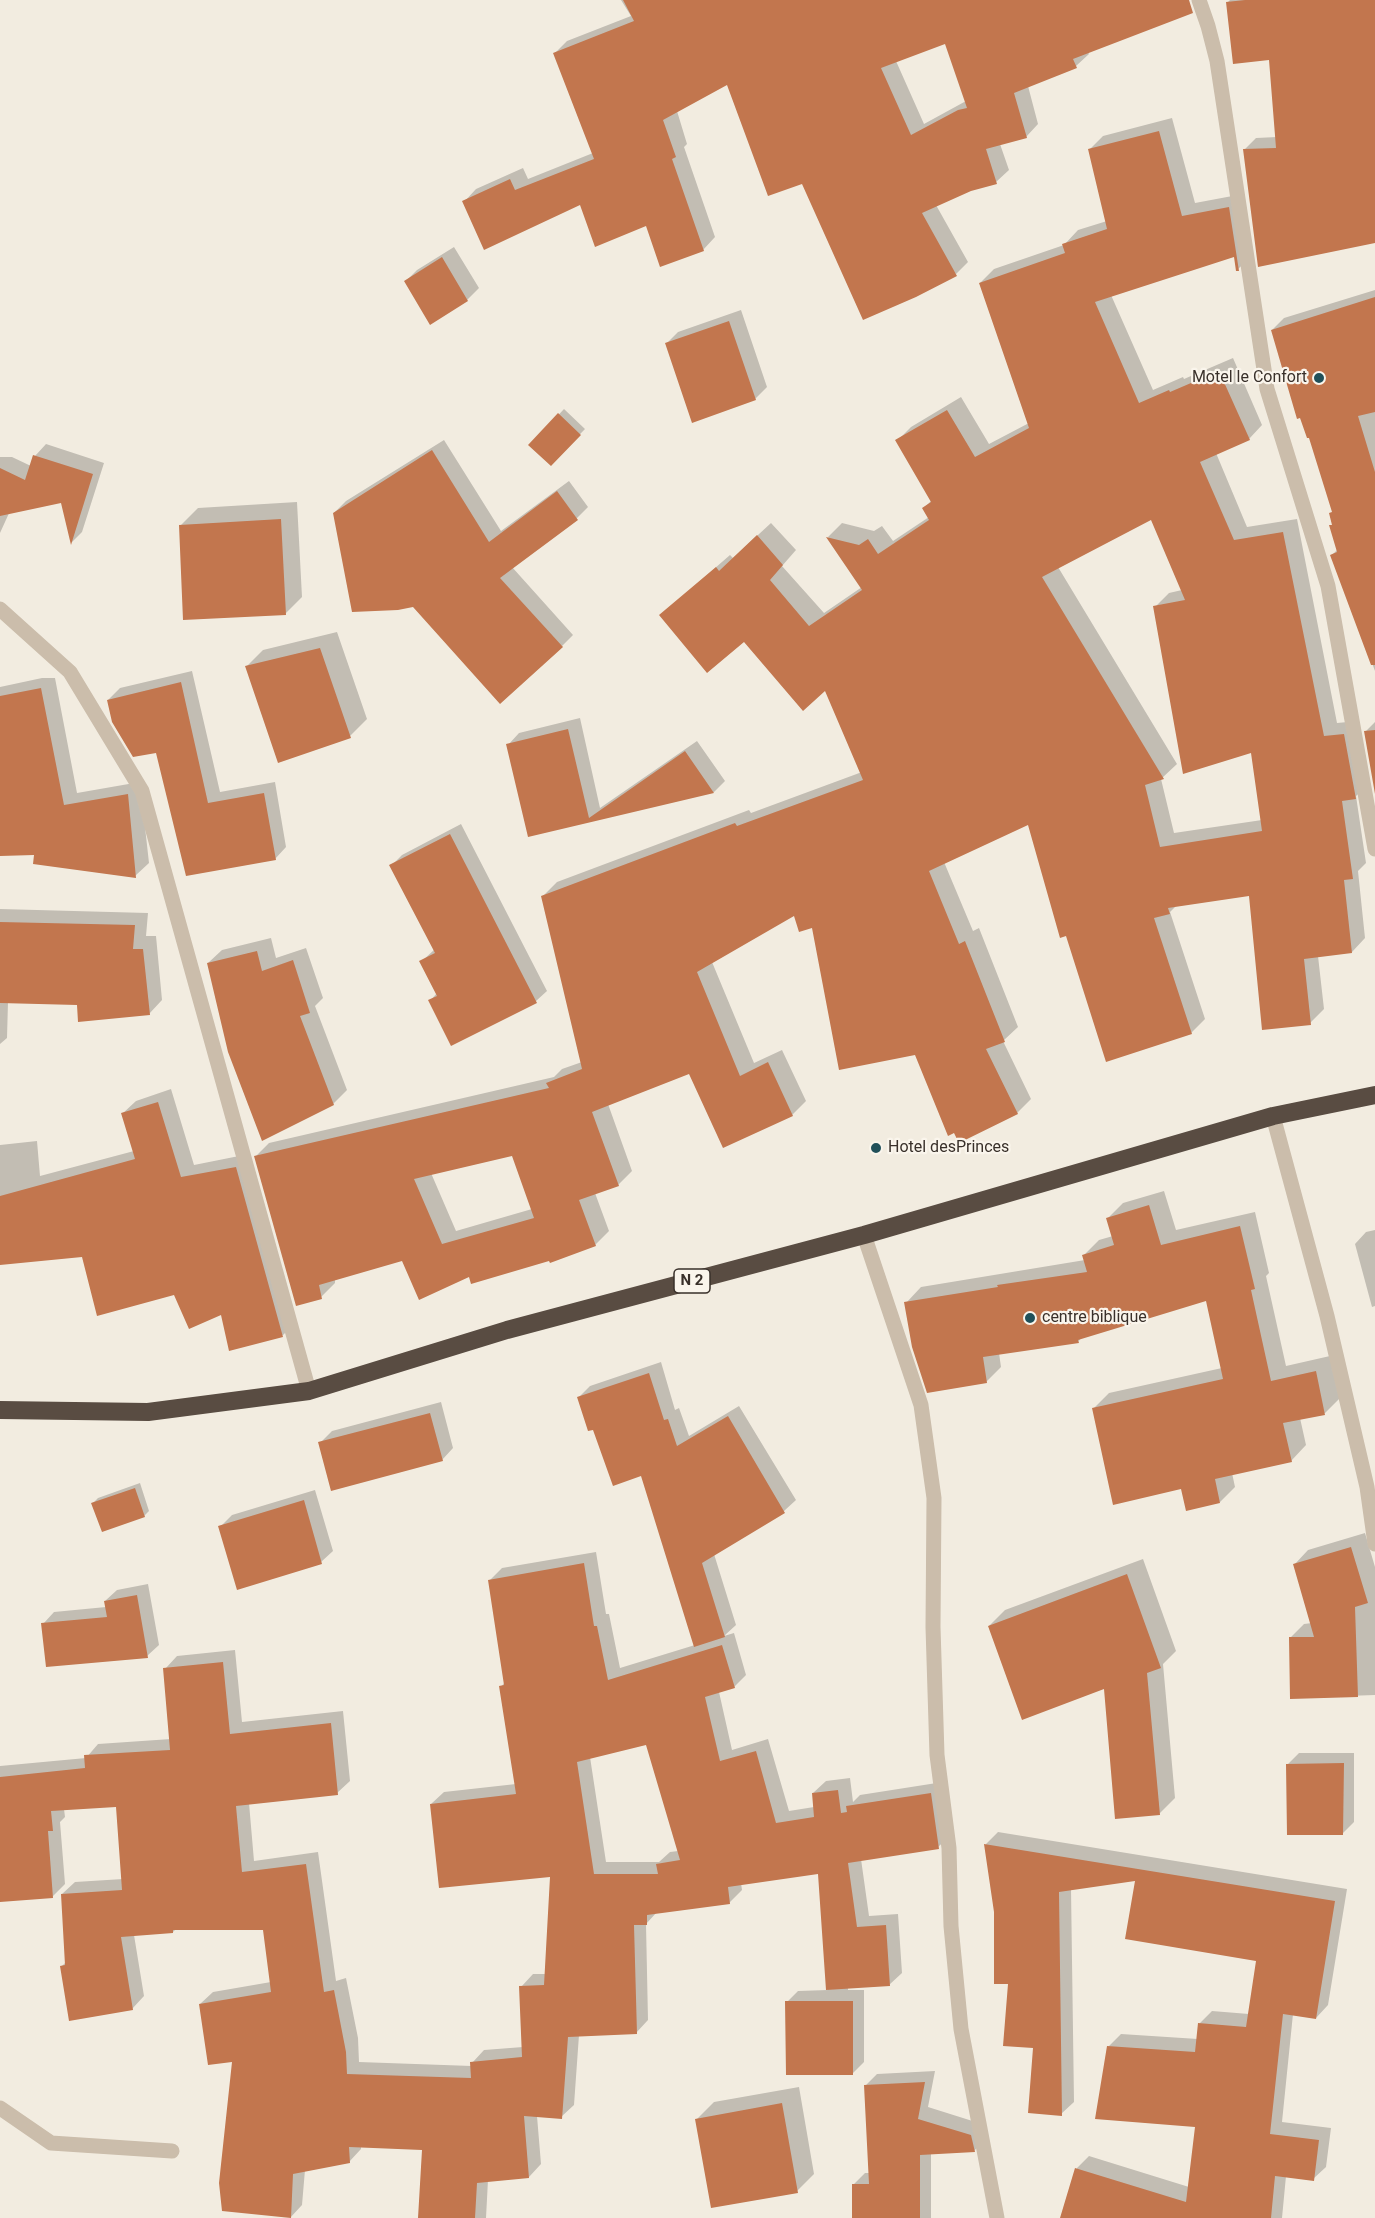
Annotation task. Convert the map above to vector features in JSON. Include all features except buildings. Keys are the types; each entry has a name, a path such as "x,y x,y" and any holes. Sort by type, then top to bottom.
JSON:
{"highway":[{"name":"N 2","path":"0,1410 148,1412 309,1391 507,1330 864,1235 1273,1116 1375,1095"}],"street":[{"path":"1199,0 1216,61 1267,389 1328,586 1375,849"},
{"path":"0,609 70,672 142,791 309,1391"},
{"path":"1273,1116 1327,1316 1367,1486 1375,1544"},
{"path":"864,1235 921,1405 934,1498 933,1628 937,1755 949,1848 951,1926 961,2029 997,2218"},
{"path":"0,2108 51,2143 172,2151"}],"place":[{"name":"Motel le Confort","path":"1319,378"},
{"name":"Hotel desPrinces","path":"876,1148"},
{"name":"centre biblique","path":"1030,1318"}]}
